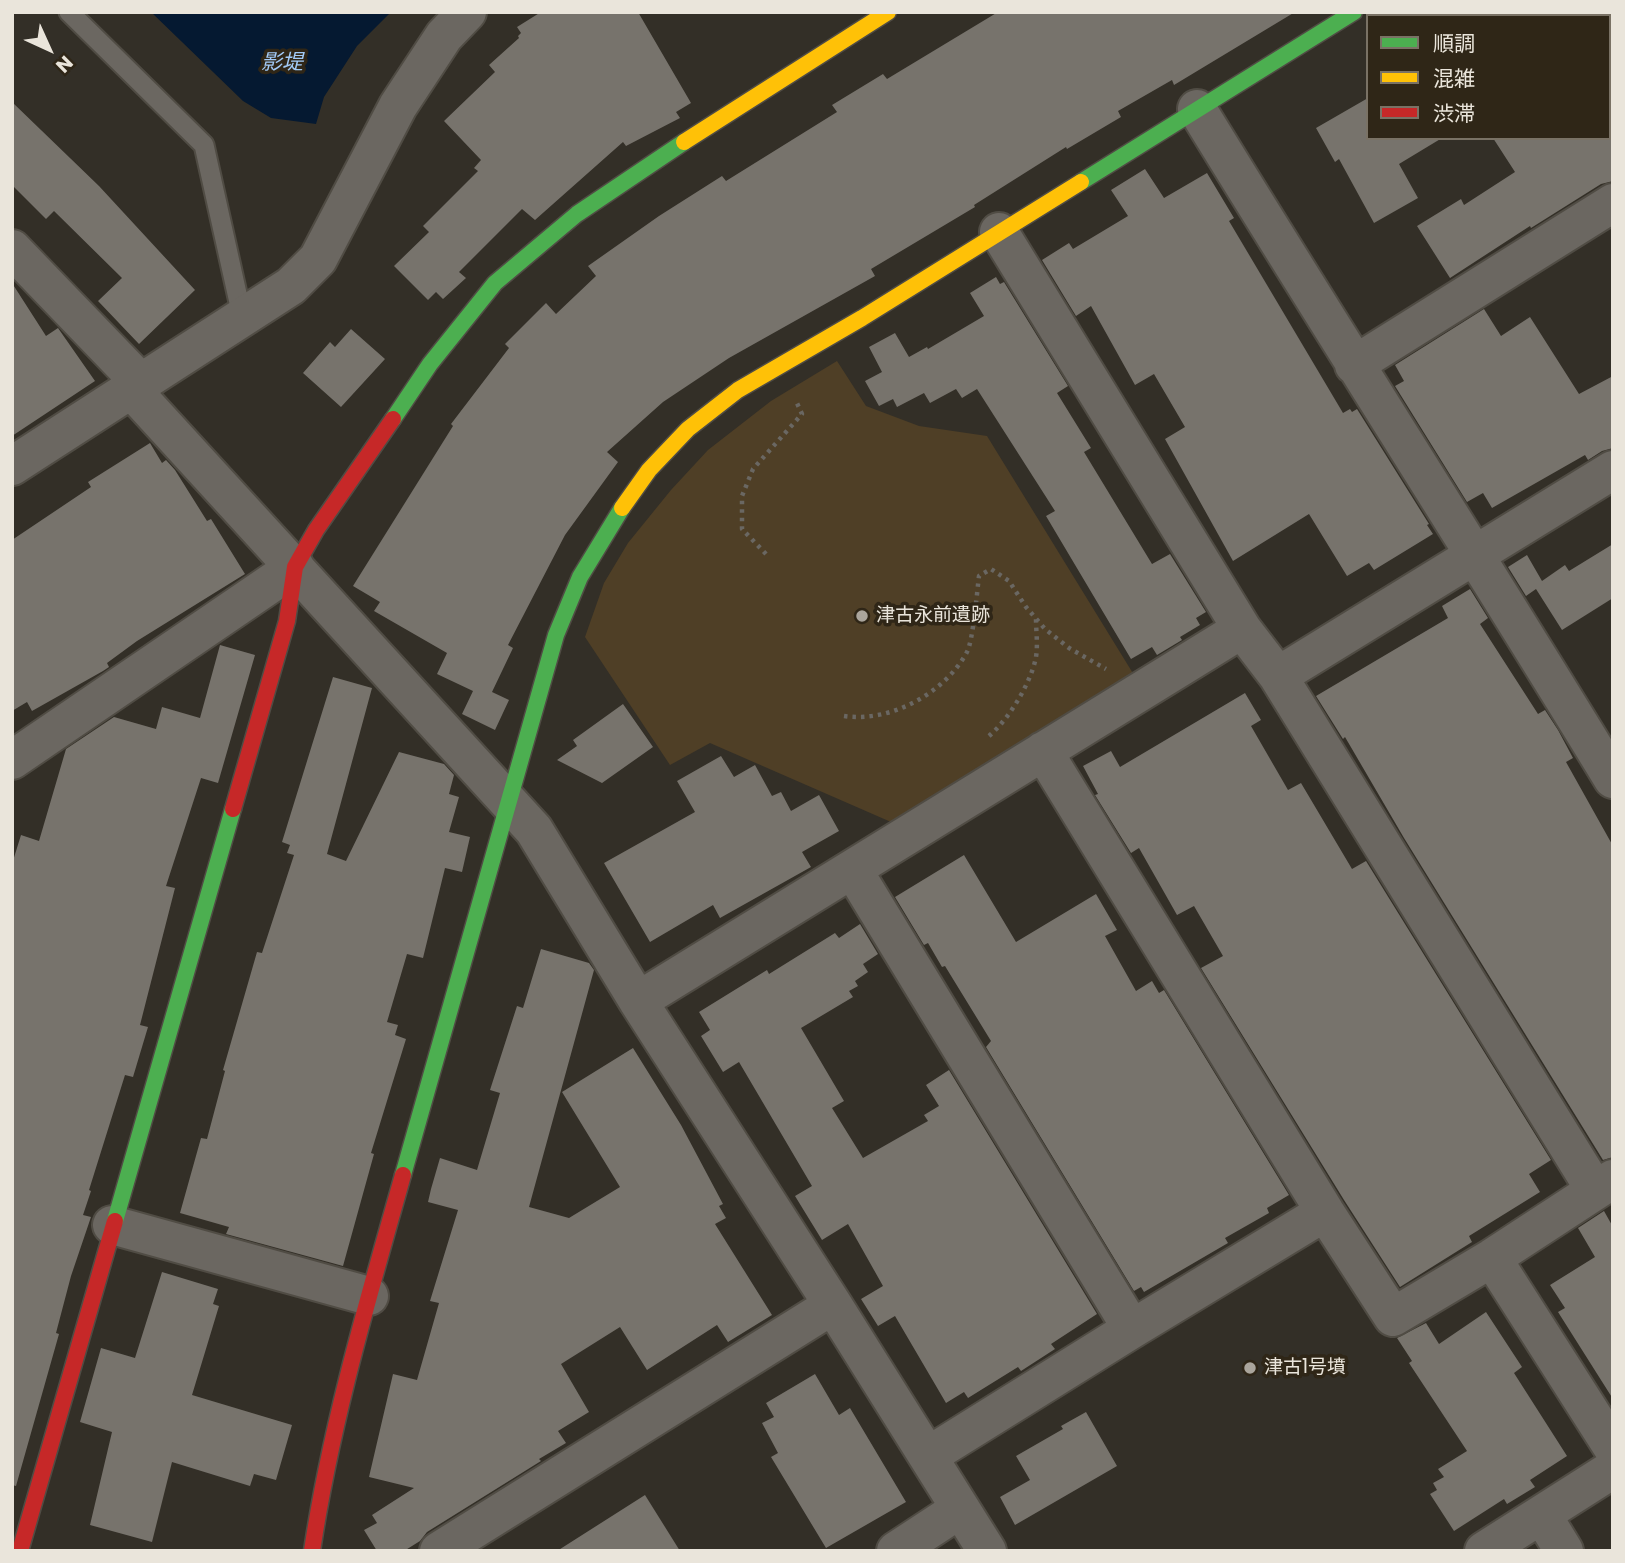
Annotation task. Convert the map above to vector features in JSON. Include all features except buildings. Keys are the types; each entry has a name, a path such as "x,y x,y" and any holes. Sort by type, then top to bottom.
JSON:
{"street":[{"path":"12,466 291,286 318,259 398,106 444,36 467,12"},
{"path":"20,1551 287,621 295,567 316,530 430,364 495,283 577,214 728,112 888,12"},
{"path":"312,1551 320,1498 369,1296 556,635 580,577 614,520 649,470 688,429 738,390 862,318 1354,12"},
{"path":"1196,109 1613,779"},
{"path":"1354,365 1613,203"},
{"path":"999,232 1242,629 1278,676 1604,1184 1492,1258 1393,1317 1325,1212 1043,751"},
{"path":"12,248 295,567 534,830 638,1001 987,1551"},
{"path":"1278,676 1613,470"},
{"path":"12,760 295,567"},
{"path":"638,1001 1242,629"},
{"path":"853,870 1132,1329"},
{"path":"928,1457 1325,1212"},
{"path":"112,1225 369,1296"},
{"path":"1492,1258 1613,1448"},
{"path":"439,1551 833,1305"},
{"path":"1484,1551 1613,1469"},
{"path":"896,1551 960,1509"},
{"path":"1542,1515 1564,1551"}],"lane":[{"path":"69,12 204,145 242,316"}],"path":[{"path":"766,554 741,529 742,496 753,469 802,415 779,366"},
{"path":"844,716 862,719 890,712 924,697 947,678 968,650 979,576 991,569 1009,581 1045,629 1069,648 1144,689"},
{"path":"980,744 1000,727 1022,692 1036,658 1036,618"}],"shaded area":[{"path":"837,361 866,406 919,426 987,436 1134,675 891,822 710,743 670,765 585,637 604,583 628,543 671,490 708,450 771,401"}],"water":[{"name":"影堤","path":"151,12 391,12 357,46 324,97 316,124 271,118 243,101"}],"traffic: fast":[{"path":"1081,182 1354,12"},
{"path":"393,419 430,364 495,283 577,214 684,142"},
{"path":"403,1175 556,635 580,577 622,508"},
{"path":"115,1221 233,809"}],"traffic: slow":[{"path":"684,142 888,12"},
{"path":"622,508 649,470 688,429 738,390 862,318 1081,182"}],"traffic: jam":[{"path":"233,809 287,621 295,567 316,530 393,419"},
{"path":"312,1551 340,1409 403,1175"},
{"path":"20,1551 115,1221"}],"place":[{"name":"津古永前遺跡","path":"862,616"},
{"name":"津古1号墳","path":"1250,1368"}]}
